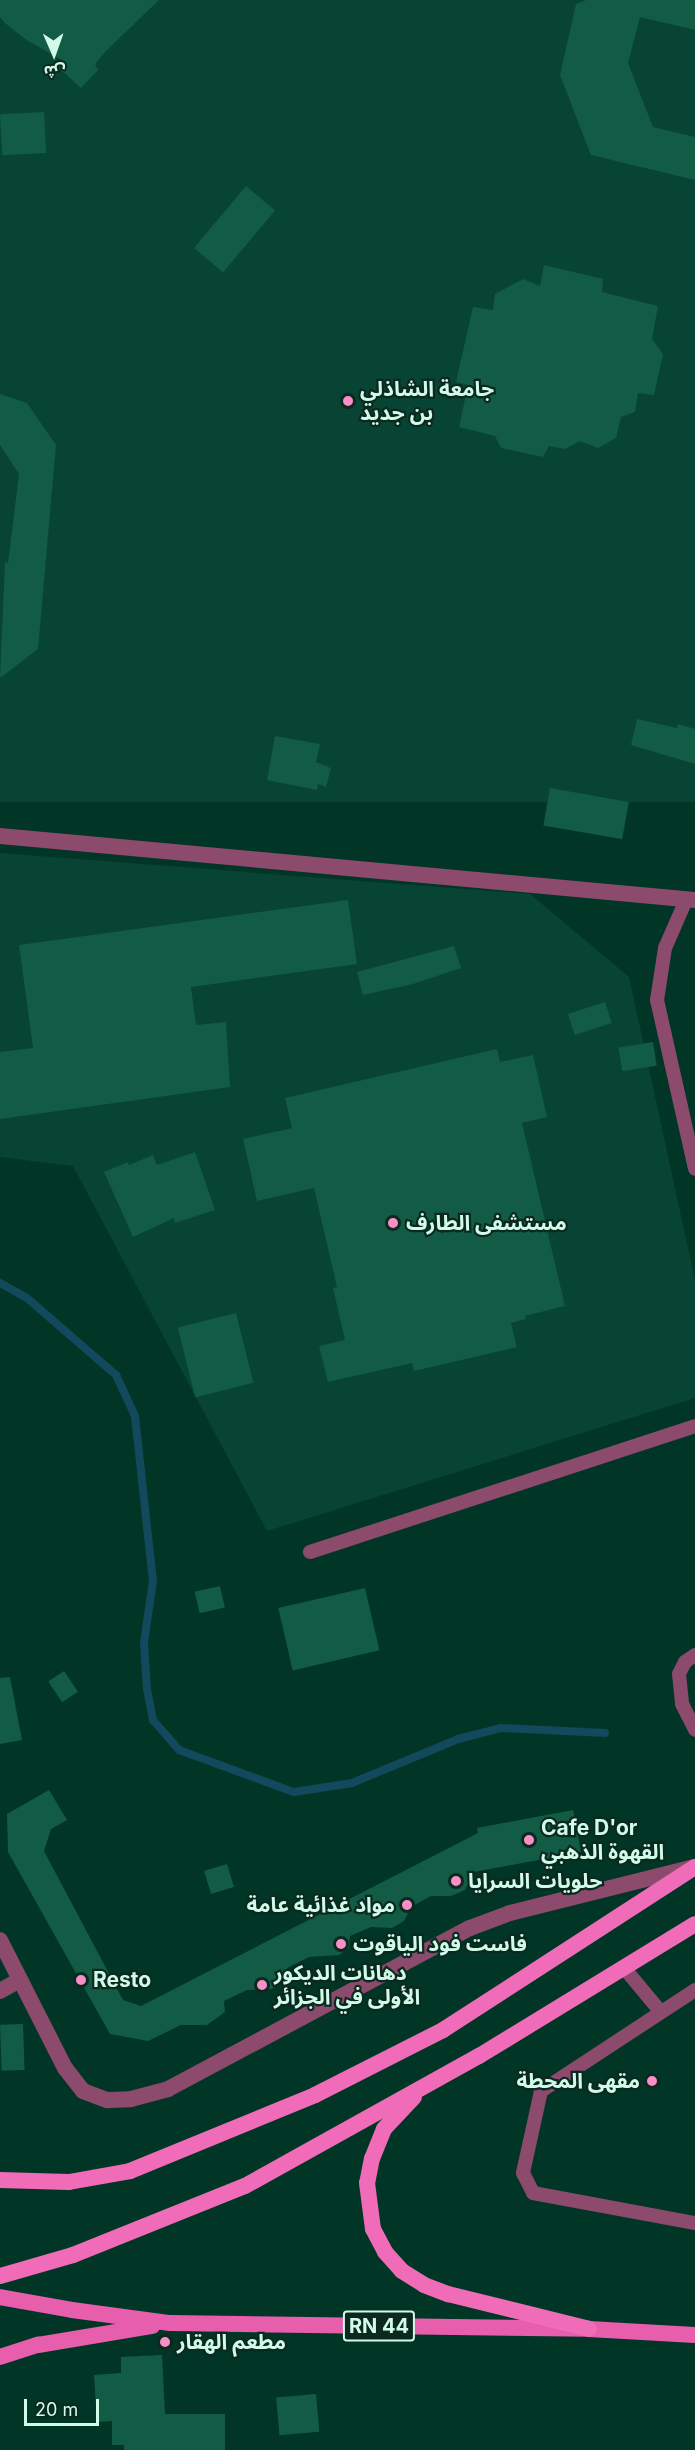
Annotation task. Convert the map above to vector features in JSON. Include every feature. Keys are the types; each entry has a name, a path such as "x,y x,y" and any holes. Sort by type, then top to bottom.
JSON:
{"highway":[{"path":"0,2180 69,2182 130,2171 315,2095 443,2030 695,1867"},
{"path":"589,2329 448,2294 424,2285 402,2271 386,2252 373,2229 367,2183 372,2158 384,2129 408,2100 695,1924"},
{"path":"0,2276 73,2254 245,2186 479,2056"}],"main road":[{"name":"RN 44","path":"0,2297 72,2310 170,2323 589,2329 695,2336"},
{"name":"RN 44","path":"0,2357 38,2345 170,2323"}],"street":[{"path":"0,836 691,900"},
{"path":"0,1940 65,2068 83,2091 107,2100 131,2099 168,2089 470,1928 510,1912 695,1867"},
{"path":"0,1991 21,1980"}],"lane":[{"path":"691,900 665,948 657,1000 695,1169"},
{"path":"310,1552 695,1426"},
{"path":"695,1655 685,1662 679,1674 682,1704 695,1730"},
{"path":"625,1969 660,2011"},
{"path":"695,1990 541,2091 523,2173 533,2193 695,2223"}],"shaded area":[{"name":"جامعة الشاذلي بن جديد","path":"0,0 695,0 695,802 0,802"},
{"name":"مستشفى الطارف","path":"0,853 530,894 629,977 695,1280 695,1398 267,1531 73,1166 0,1157"}],"building":[{"path":"0,0 159,0 106,51 95,64 98,70 81,88 60,69 67,63 25,39 5,23 0,17"},
{"path":"586,0 695,0 695,30 640,17 628,63 653,127 695,137 695,180 591,155 560,75 576,4"},
{"path":"44,112 46,153 2,155 0,114"},
{"path":"246,186 275,210 223,272 194,248"},
{"path":"544,265 603,279 602,292 658,306 652,339 663,354 654,395 638,393 635,412 621,417 616,438 598,448 580,441 565,449 549,446 543,457 501,448 495,436 459,427 468,385 456,382 473,307 493,310 495,294 523,279 540,286"},
{"path":"0,394 27,403 56,445 38,649 0,678 5,562 8,563 19,474 0,445"},
{"path":"637,719 677,728 678,724 695,729 695,764 631,745"},
{"path":"275,736 320,744 316,762 331,768 326,787 318,784 317,790 267,780"},
{"path":"550,788 629,802 622,839 543,825"},
{"path":"348,900 357,964 191,987 196,1025 226,1022 230,1087 0,1119 0,1052 33,1048 19,945"},
{"path":"454,946 461,968 413,984 363,995 357,972"},
{"path":"605,1002 612,1023 575,1035 568,1014"},
{"path":"653,1042 657,1066 622,1071 618,1047"},
{"path":"497,1049 500,1062 533,1055 547,1117 522,1123 565,1306 525,1316 526,1319 511,1323 517,1347 414,1371 412,1363 328,1382 319,1346 345,1340 333,1288 337,1287 314,1188 257,1201 243,1139 292,1128 285,1098"},
{"path":"195,1152 215,1210 175,1223 174,1218 133,1237 104,1172 153,1155 157,1165"},
{"path":"236,1313 253,1383 195,1397 178,1328"},
{"path":"220,1586 225,1607 200,1613 195,1592"},
{"path":"365,1588 379,1650 293,1670 278,1608"},
{"path":"64,1671 78,1692 62,1702 48,1682"},
{"path":"10,1677 22,1740 0,1744 0,1678"},
{"path":"49,1790 67,1820 51,1829 44,1851 123,2000 141,2006 478,1833 477,1828 573,1810 581,1852 474,1872 465,1890 451,1896 431,1896 411,1907 404,1921 392,1928 371,1927 350,1936 349,1948 339,1955 309,1957 287,1968 284,1980 272,1989 247,1990 224,2001 225,2012 207,2025 181,2025 148,2041 110,2034 8,1852 7,1814"},
{"path":"227,1864 234,1887 211,1894 204,1871"},
{"path":"23,2024 25,2070 2,2071 0,2025"},
{"path":"162,2355 165,2414 225,2414 225,2450 124,2450 124,2445 112,2445 112,2421 97,2422 94,2375 121,2373 121,2357"},
{"path":"316,2394 319,2432 279,2435 276,2397"}],"waterway":[{"path":"0,1283 27,1298 116,1375 135,1416 153,1581 144,1643 147,1689 153,1720 179,1750 294,1792 352,1783 458,1739 501,1728 605,1733"}],"place":[{"name":"جامعة الشاذلي بن جديد","path":"348,401"},
{"name":"مستشفى الطارف","path":"393,1223"},
{"name":"Cafe D'or القهوة الذهبي","path":"529,1840"},
{"name":"حلويات السرايا","path":"456,1881"},
{"name":"مواد غذائية عامة","path":"407,1905"},
{"name":"فاست فود الياقوت","path":"341,1944"},
{"name":"Resto","path":"81,1980"},
{"name":"دهانات الديكور الأولى في الجزائر","path":"262,1985"},
{"name":"مقهى المحطة","path":"652,2081"},
{"name":"مطعم الهقار","path":"165,2342"}]}
